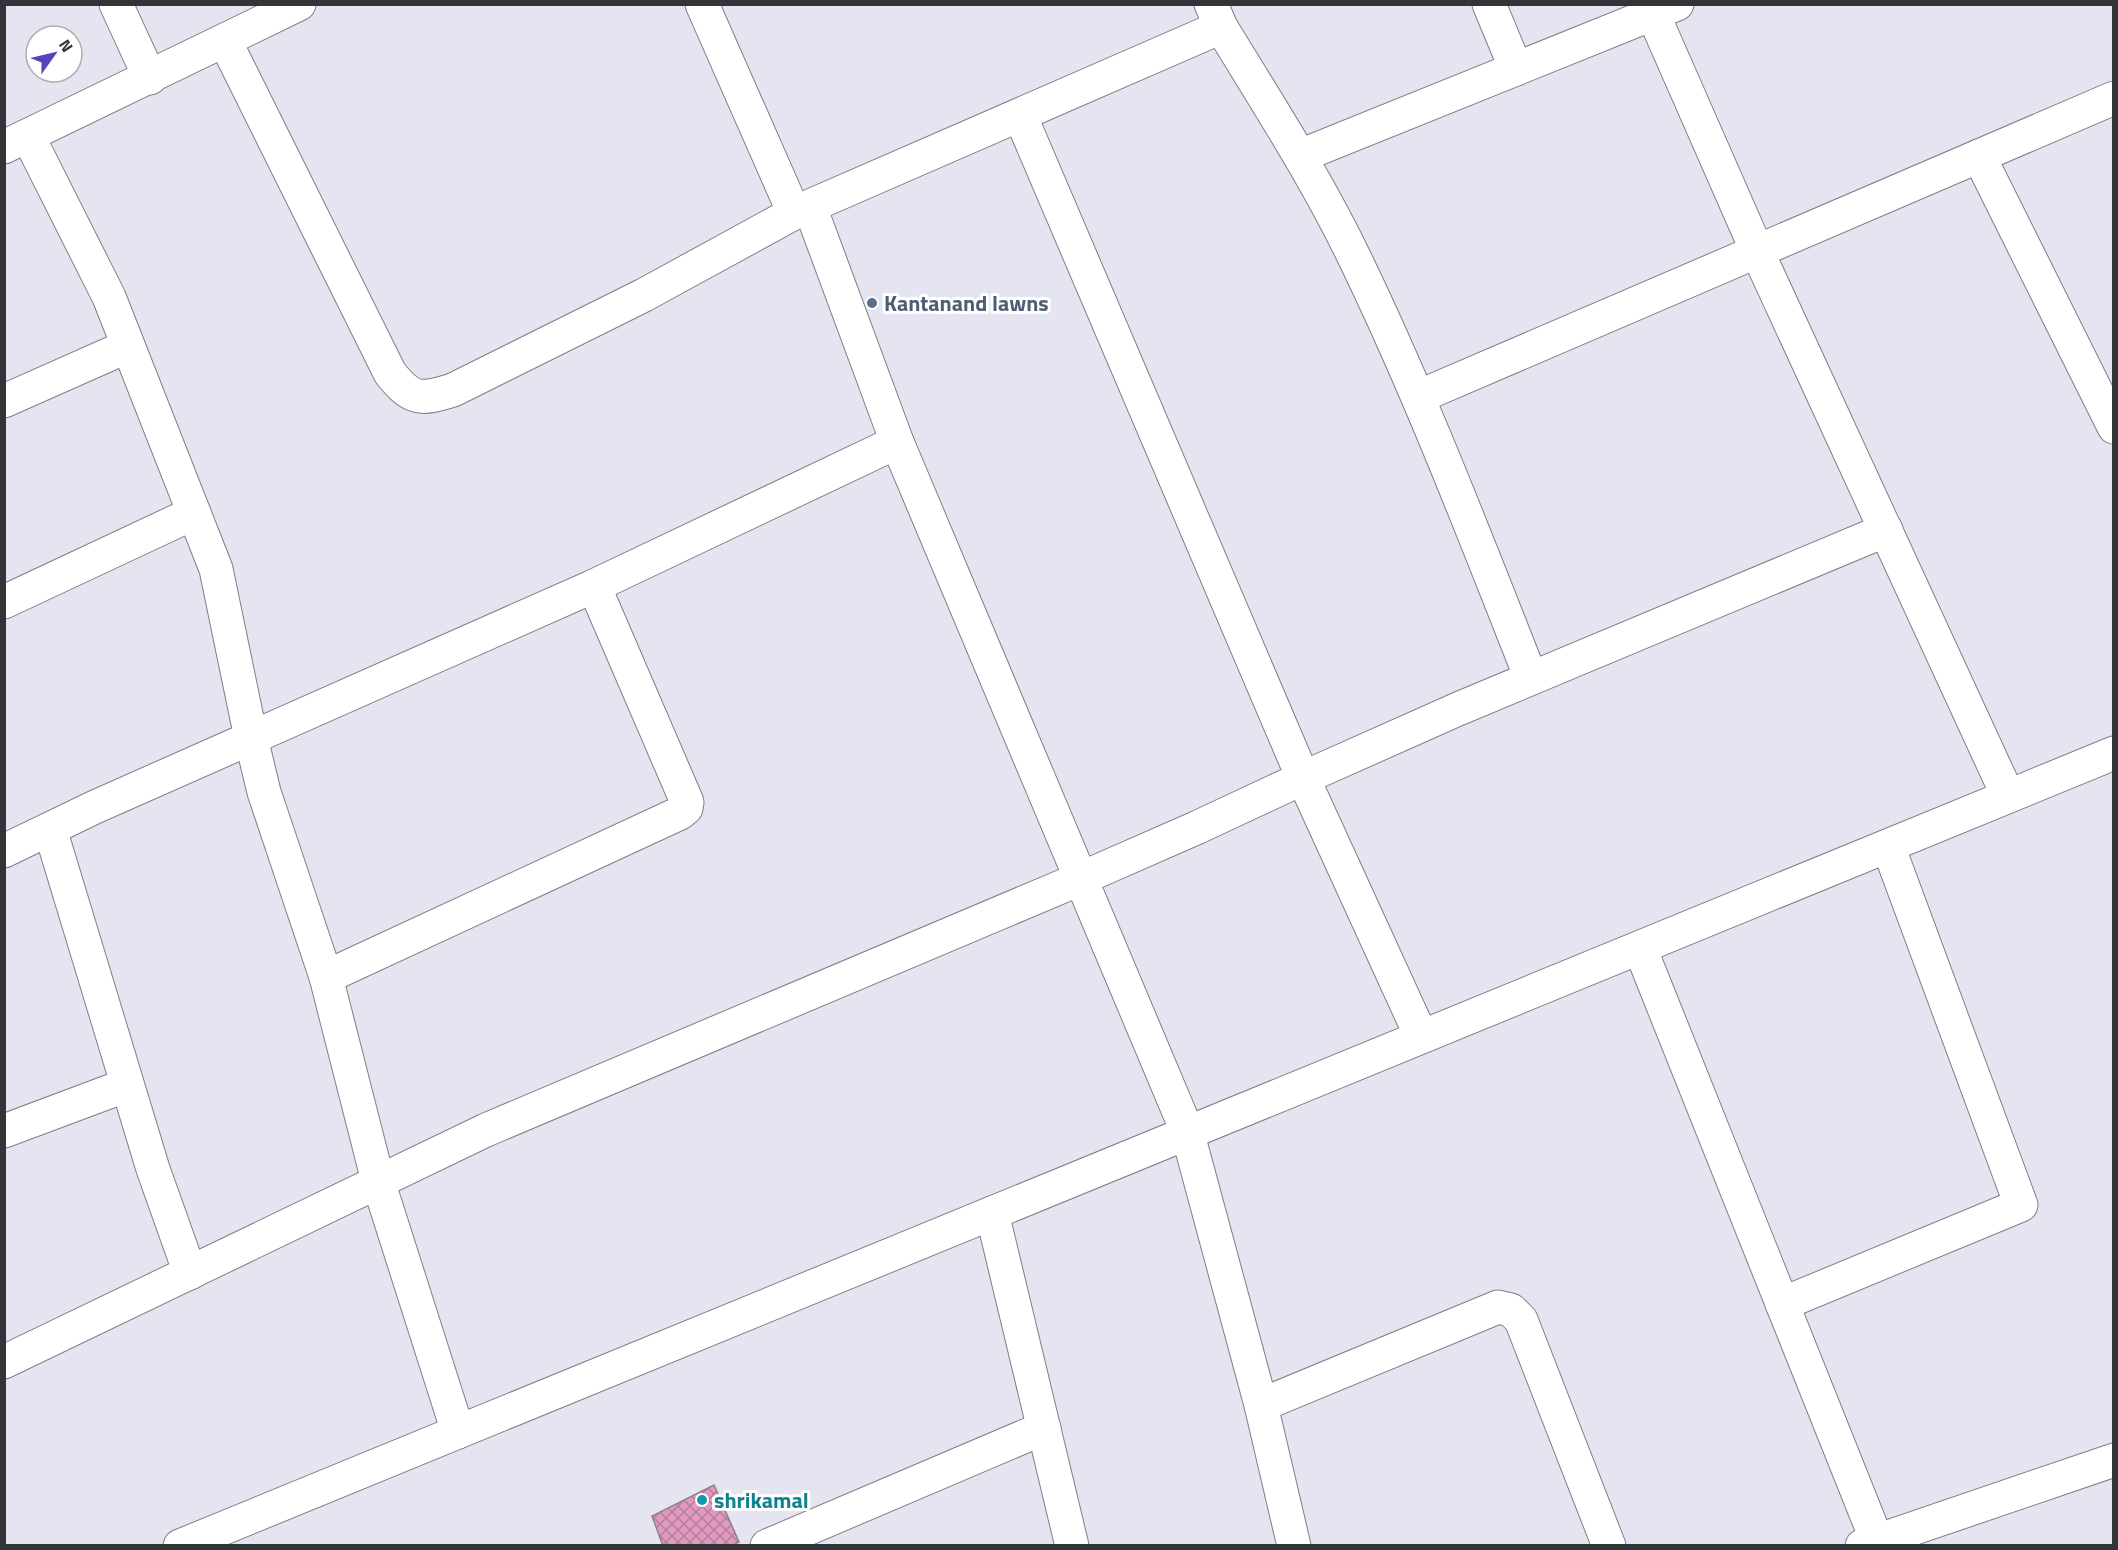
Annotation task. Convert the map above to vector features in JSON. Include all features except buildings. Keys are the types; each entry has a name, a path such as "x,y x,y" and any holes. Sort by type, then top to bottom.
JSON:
{"street":[{"path":"116,4 150,78"},
{"path":"299,4 16,142 109,297 216,569 250,738 264,792 326,977 378,1181 458,1432"},
{"path":"702,4 802,210 897,442 1187,1131 1261,1405 1294,1545"},
{"path":"1489,4 1516,69"},
{"path":"1300,156 1665,9 1757,251 2008,796"},
{"path":"225,41 390,373 402,389 413,395 429,397 453,390 644,295 802,210 1020,115 1216,16 1300,156 1357,262 1418,397 1531,678"},
{"path":"1418,397 2114,98"},
{"path":"1020,115 1302,778 1421,1036"},
{"path":"1979,156 2113,424"},
{"path":"4,401 128,346"},
{"path":"4,851 250,738 594,586 897,442"},
{"path":"4,602 194,513"},
{"path":"4,1362 486,1130 1082,878 1302,778 1531,678 1886,530"},
{"path":"326,977 680,813 686,808 687,802 594,586"},
{"path":"180,1545 2114,753"},
{"path":"50,829 153,1169 190,1273"},
{"path":"1782,1304 2020,1205 1888,846"},
{"path":"1640,948 1782,1304 1872,1544 2114,1460"},
{"path":"4,1131 127,1085"},
{"path":"992,1213 1072,1545"},
{"path":"1261,1405 1498,1307 1511,1310 1521,1320 1609,1545"},
{"path":"767,1545 1044,1428"}],"place":[{"name":"Kantanand lawns","path":"872,303"},
{"name":"shrikamal","path":"702,1500"}]}
